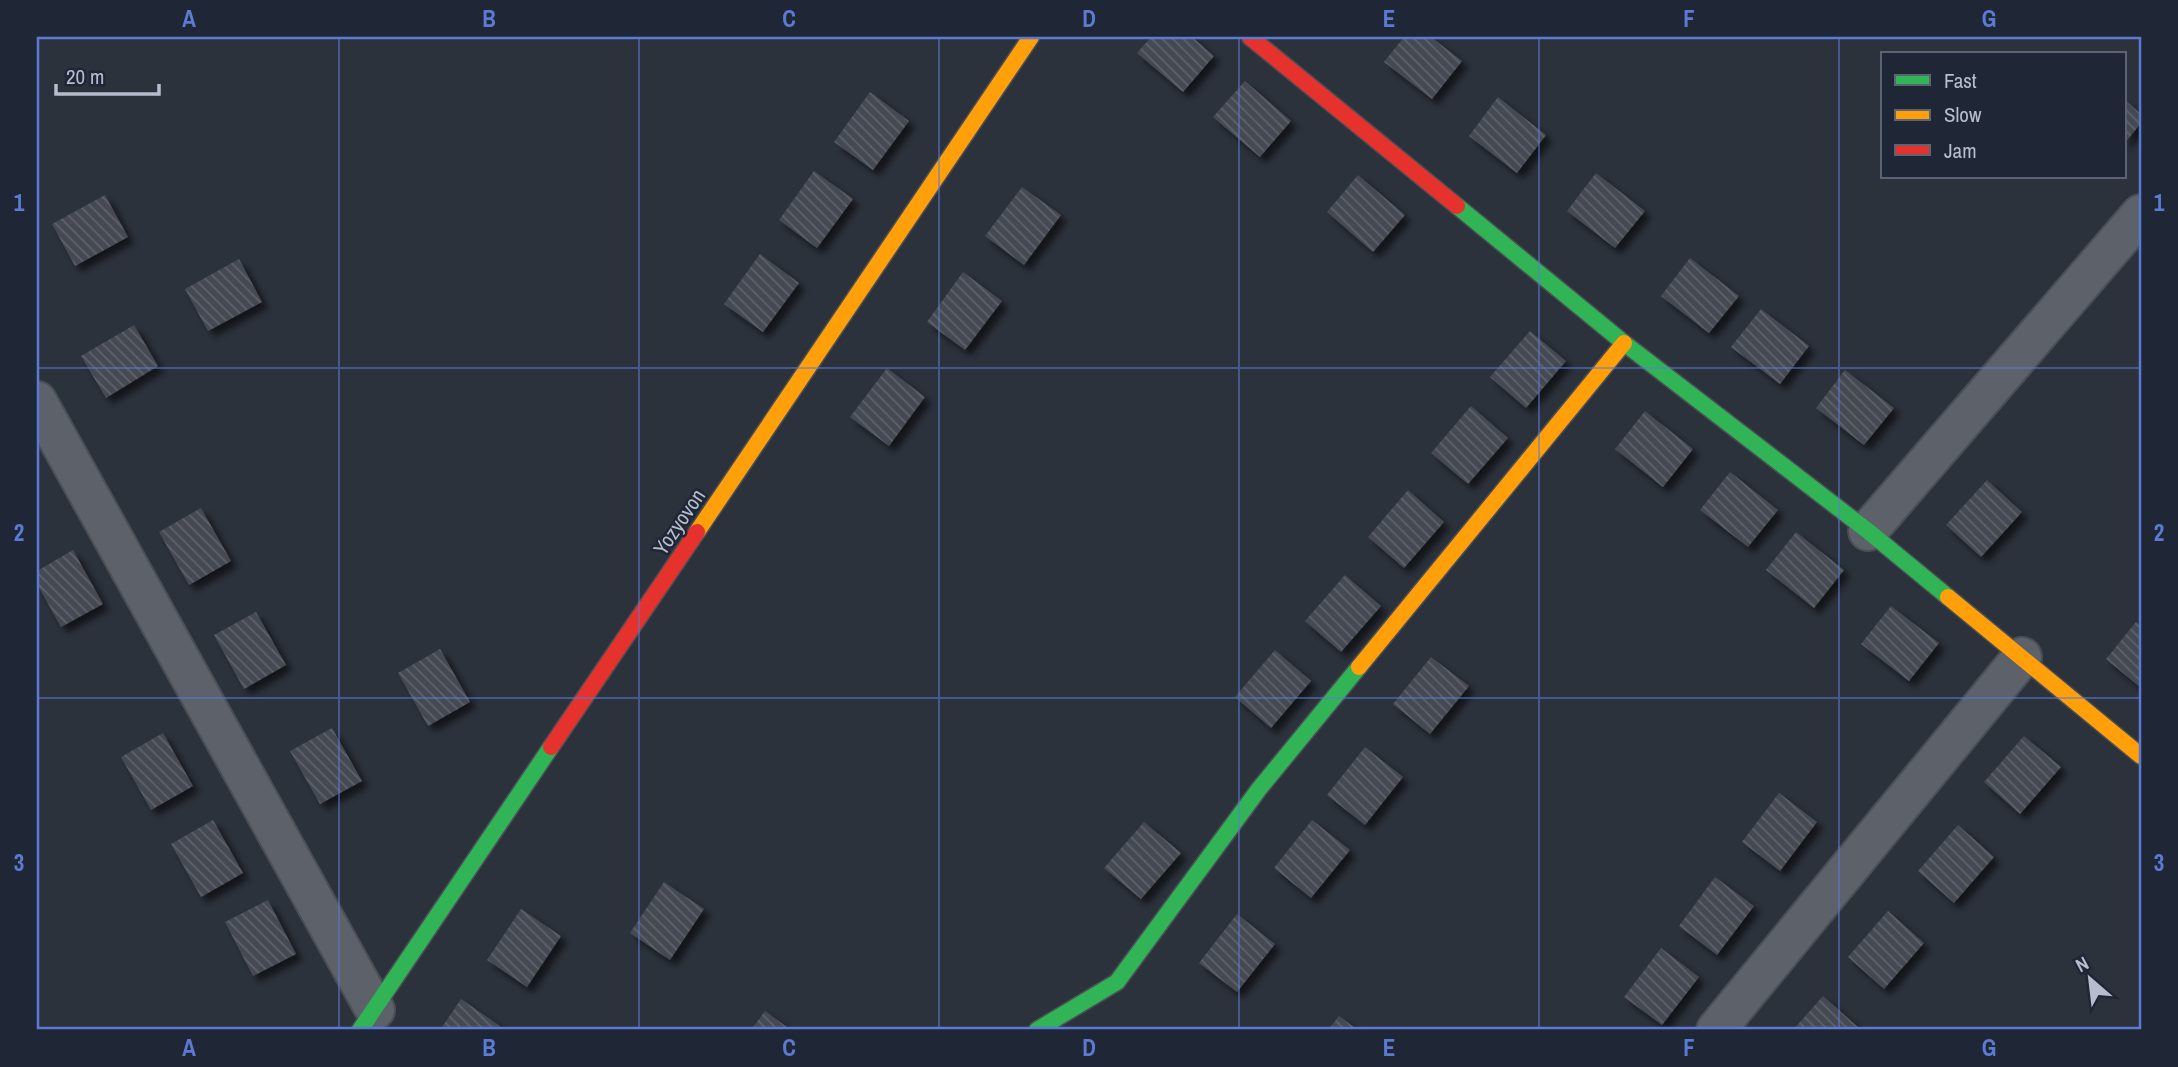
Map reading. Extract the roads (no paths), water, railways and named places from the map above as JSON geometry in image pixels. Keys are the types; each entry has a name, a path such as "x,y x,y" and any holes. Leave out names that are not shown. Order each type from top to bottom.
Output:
{"street":[{"name":"Yozyovon","path":"368,1020 1031,37"},
{"path":"1250,37 1624,343 1868,531 2141,756"},
{"path":"1868,531 2141,214"},
{"path":"1037,1030 1117,982 1259,789 1624,343"},
{"path":"37,401 368,1020"},
{"path":"1716,1030 2022,657"}]}
